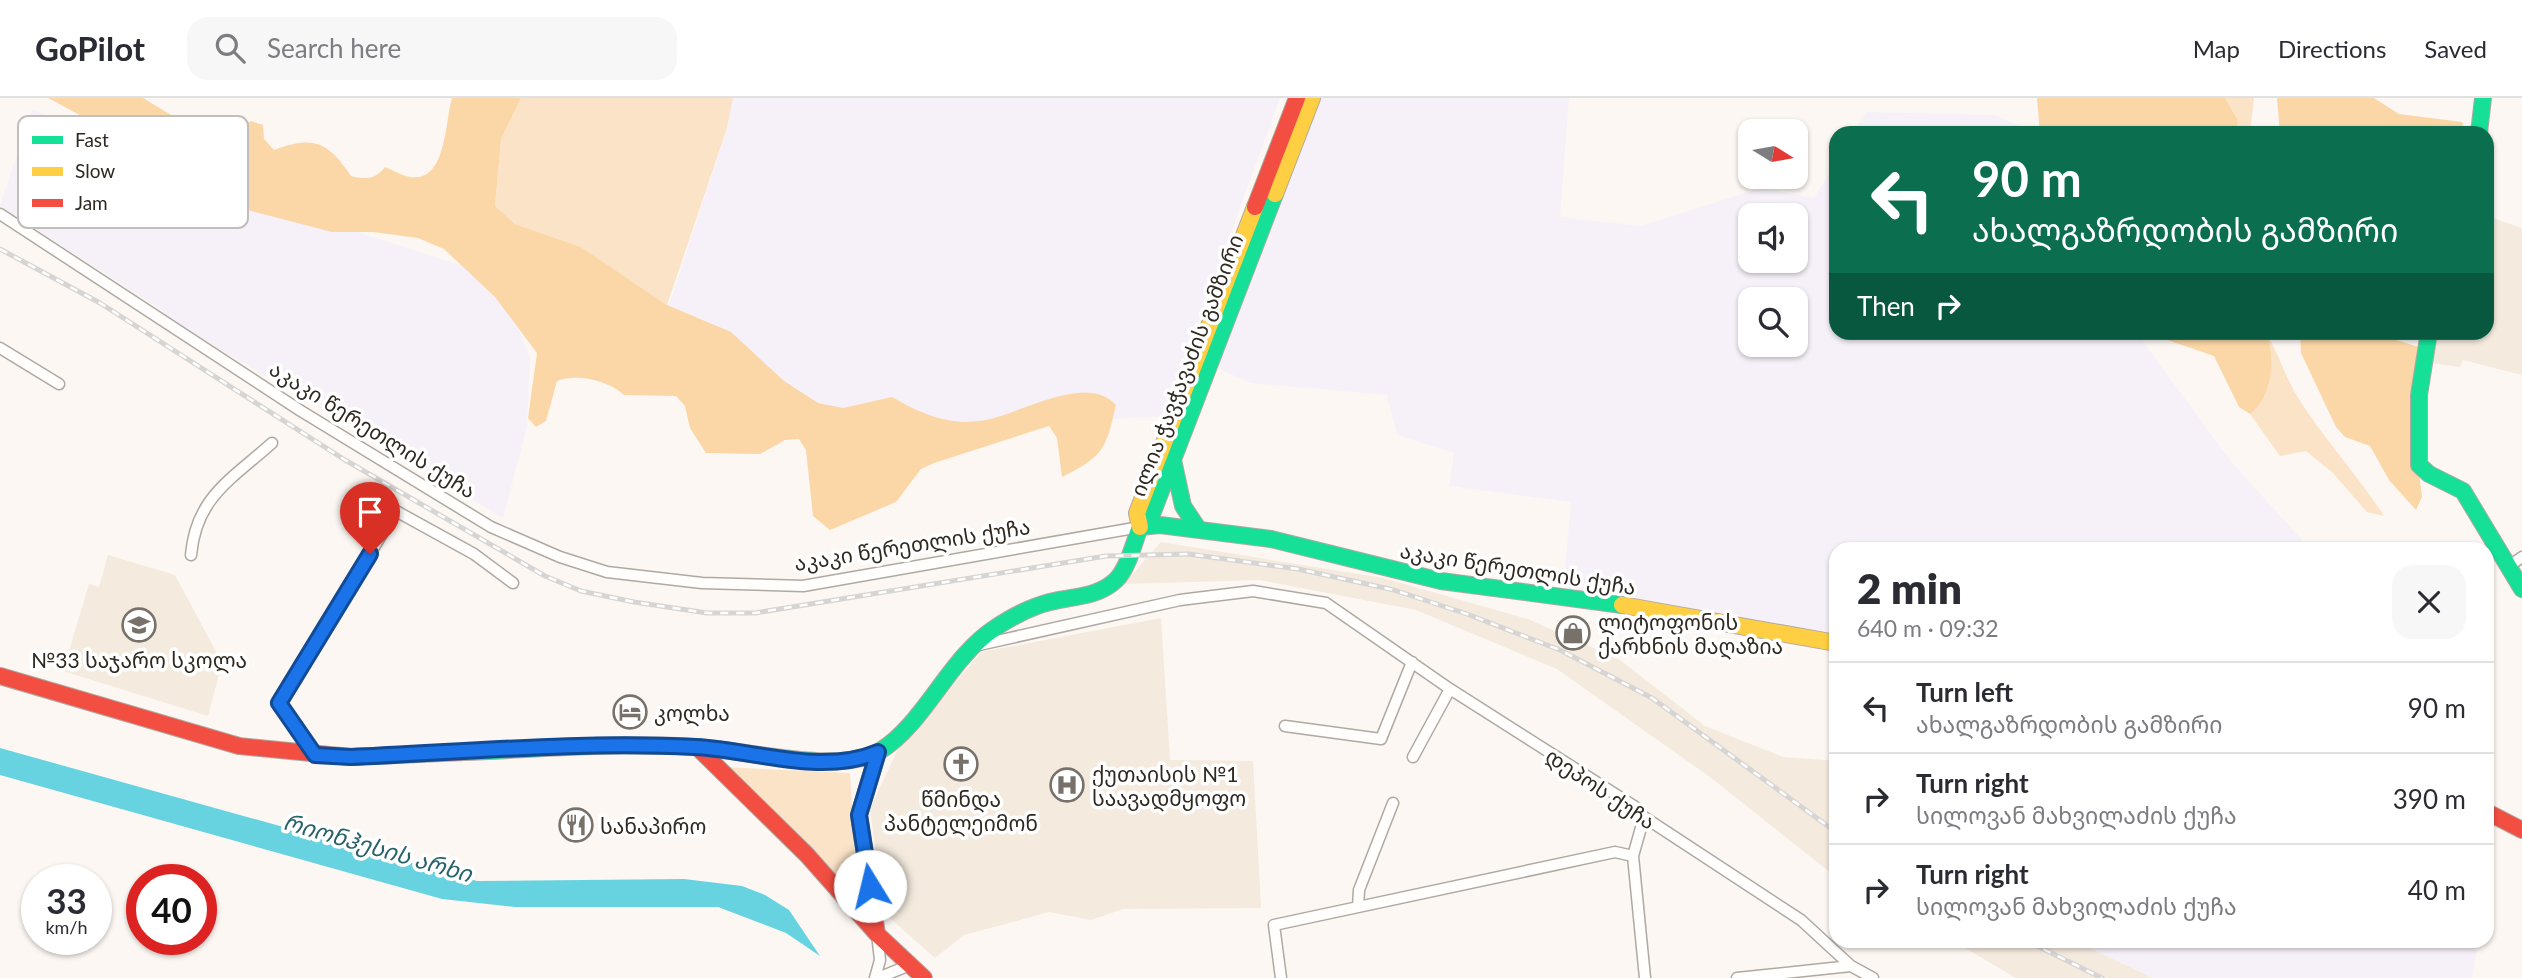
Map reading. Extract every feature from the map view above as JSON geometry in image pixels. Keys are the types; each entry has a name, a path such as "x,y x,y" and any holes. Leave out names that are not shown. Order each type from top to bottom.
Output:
{"main road":[{"name":"ილია ჭავჭავაძის გამზირი","path":"1297,98 1202,361 1173,460 1149,522 1140,527 1137,513 1202,361 1312,98"},
{"path":"2480,126 2483,98"},
{"path":"2428,340 2419,395 2419,465 2430,475 2454,481 2463,491 2515,562 2522,589"},
{"path":"1173,460 1181,505 1186,517 1199,530"},
{"name":"აკაკი წერეთლის ქუჩა","path":"1140,527 1160,525 1271,539 1441,581 1649,609 1829,642"},
{"path":"0,676 239,746 315,755 351,757 603,746 697,747 827,762 857,761 878,752 901,736 943,681 993,629 1038,604 1094,594 1112,584 1123,572 1140,527"},
{"path":"697,747 807,855 877,934 924,978"},
{"path":"877,934 859,815 878,752"},
{"path":"2494,816 2522,831"}],"street":[{"name":"აკაკი წერეთლის ქუჩა","path":"0,214 18,226"},
{"name":"აკაკი წერეთლის ქუჩა","path":"21,228 301,411 491,527 560,557 607,572 702,583 803,586 1140,527"},
{"path":"0,348 59,384"},
{"path":"191,555 193,530 207,502 272,443"},
{"path":"315,755 279,703 396,511 474,554 513,583"},
{"name":"დეპოს ქუჩა","path":"977,646 1180,600 1253,592 1326,603 1450,689 1637,808 1644,817 1801,920 1829,946"},
{"path":"1285,726 1381,739 1412,662"},
{"path":"1413,757 1450,689"},
{"path":"1358,907 1363,879 1394,803"},
{"path":"1644,817 1633,856 1645,978"},
{"path":"1282,978 1274,925 1615,852 1633,856"},
{"path":"877,934 880,960 877,977 910,965"},
{"name":"დეპოს ქუჩა","path":"1831,948 1851,966 1873,978"},
{"path":"1737,978 1851,966"}],"shaded area":[{"path":"48,98 143,98 173,116 82,116"},
{"path":"452,98 521,98 501,139 495,206 515,224 581,247 667,305 731,332 784,381 818,403 843,408 892,397 934,417 967,422 995,418 1069,394 1103,396 1116,405 1106,442 1101,450 1087,463 1062,477 1057,438 1049,426 921,469 896,502 830,530 813,516 806,450 799,439 785,440 760,454 706,453 690,428 685,406 676,396 624,395 610,385 583,378 557,381 546,421 536,427 528,418 537,353 495,297 444,249 418,238 373,232 332,232 248,210 248,123 251,121 263,125 264,139 274,150 300,143 319,145 327,149 351,176 374,176 385,167 411,177 423,176 432,170 438,160"},
{"path":"521,98 733,98 727,128 667,305 581,247 515,224 495,206 501,139"},
{"path":"733,98 1280,98 1164,416 1050,423 808,423 648,370 727,128"},
{"path":"1316,98 1569,98 1560,217 1640,226 1759,189 1814,198 1829,173 1829,340 2142,340 2230,460 2304,542 1829,542 1829,639 1563,592 1571,502 1449,486 1454,453 1397,435 1387,395 1251,383 1212,366"},
{"path":"2037,98 2225,98 2238,120 2237,126 2039,126"},
{"path":"2225,98 2254,98 2251,126 2237,126 2238,120"},
{"path":"2277,98 2374,98 2399,114 2462,122 2463,126 2279,126"},
{"path":"32,109 49,116 30,116"},
{"path":"1866,112 1995,115 2019,126 1857,126"},
{"path":"18,151 18,218 0,206"},
{"path":"248,196 469,268 514,318 530,358 527,427 503,518 166,317 163,311 34,228 248,228"},
{"path":"2494,218 2522,228 2522,375 2463,360 2460,367 2431,363 2436,340 2494,340"},
{"path":"2168,340 2268,340 2272,365 2268,388 2250,414 2239,407 2214,356"},
{"path":"2270,340 2297,396 2384,516 2367,512 2333,473 2306,451 2280,456 2250,414 2268,388 2272,365"},
{"path":"2300,340 2396,340 2419,347 2410,402 2422,497 2416,510 2389,480 2370,446 2345,437 2336,427 2301,353"},
{"path":"1161,542 1383,578 1528,619 1620,660 1705,726 1783,757 1829,760 1829,871 1710,777 1557,669 1416,610 1260,580 1124,584"},
{"name":"№33 საჯარო სკოლა","path":"108,555 175,575 222,663 208,716 63,671 89,584 99,587"},
{"name":"ქუთაისის №1 საავადმყოფო","path":"1161,618 1170,760 1253,761 1261,908 1123,909 1091,920 1049,912 964,935 935,958 884,913 870,809 897,751 981,652"},
{"path":"721,767 850,773 857,898"},
{"path":"1965,948 2090,948 2153,978 2016,978"},
{"path":"2090,948 2477,948 2472,978 2153,978"}],"water":[{"path":"0,748 477,881 684,879 742,886 765,895 789,910 820,956 786,933 718,907 515,907 442,899 0,775"}],"railway":[{"path":"0,249 100,303 345,460 545,576 581,591 707,613 755,613 1106,556 1188,554 1298,569 1394,590 1467,614 1560,650 1652,698 1829,827"},
{"path":"2041,948 2102,978"}],"traffic: fast":[{"path":"2480,126 2483,98"},
{"path":"1140,527 1149,522 1275,194"},
{"path":"2428,340 2419,395 2419,465 2429,474 2463,491 2494,542"},
{"path":"1173,460 1183,506 1199,530"},
{"path":"1140,527 1160,525 1271,539 1441,581 1622,605"},
{"path":"464,752 639,745 697,747 817,761 863,758 880,751 896,739 964,656 995,628 1032,608 1088,595 1116,580 1127,562 1140,527"},
{"path":"2494,542 2522,589"}],"traffic: slow":[{"path":"1275,194 1312,98"},
{"path":"1140,527 1137,513 1255,207"},
{"path":"1622,605 1829,642"}],"traffic: jam":[{"path":"1255,207 1297,98"},
{"path":"0,676 239,746 351,757 464,752"},
{"path":"697,747 807,855 877,934 924,978"},
{"path":"877,934 859,815 878,752"},
{"path":"2494,816 2522,830"}],"place":[{"name":"№33 საჯარო სკოლა","path":"139,625"},
{"name":"ლიტოფონის ქარხნის მაღაზია","path":"1573,633"},
{"name":"კოლხა","path":"630,712"},
{"name":"წმინდა პანტელეიმონ","path":"961,764"},
{"name":"ქუთაისის №1 საავადმყოფო","path":"1067,785"},
{"name":"სანაპირო","path":"576,825"}],"route":[{"path":"370,554 279,703 315,755 351,757 603,746 669,746 827,762 857,761 878,752 859,815 870,886"}],"water label":[{"name":"რიონჰესის არხი","path":"378,847"}]}
